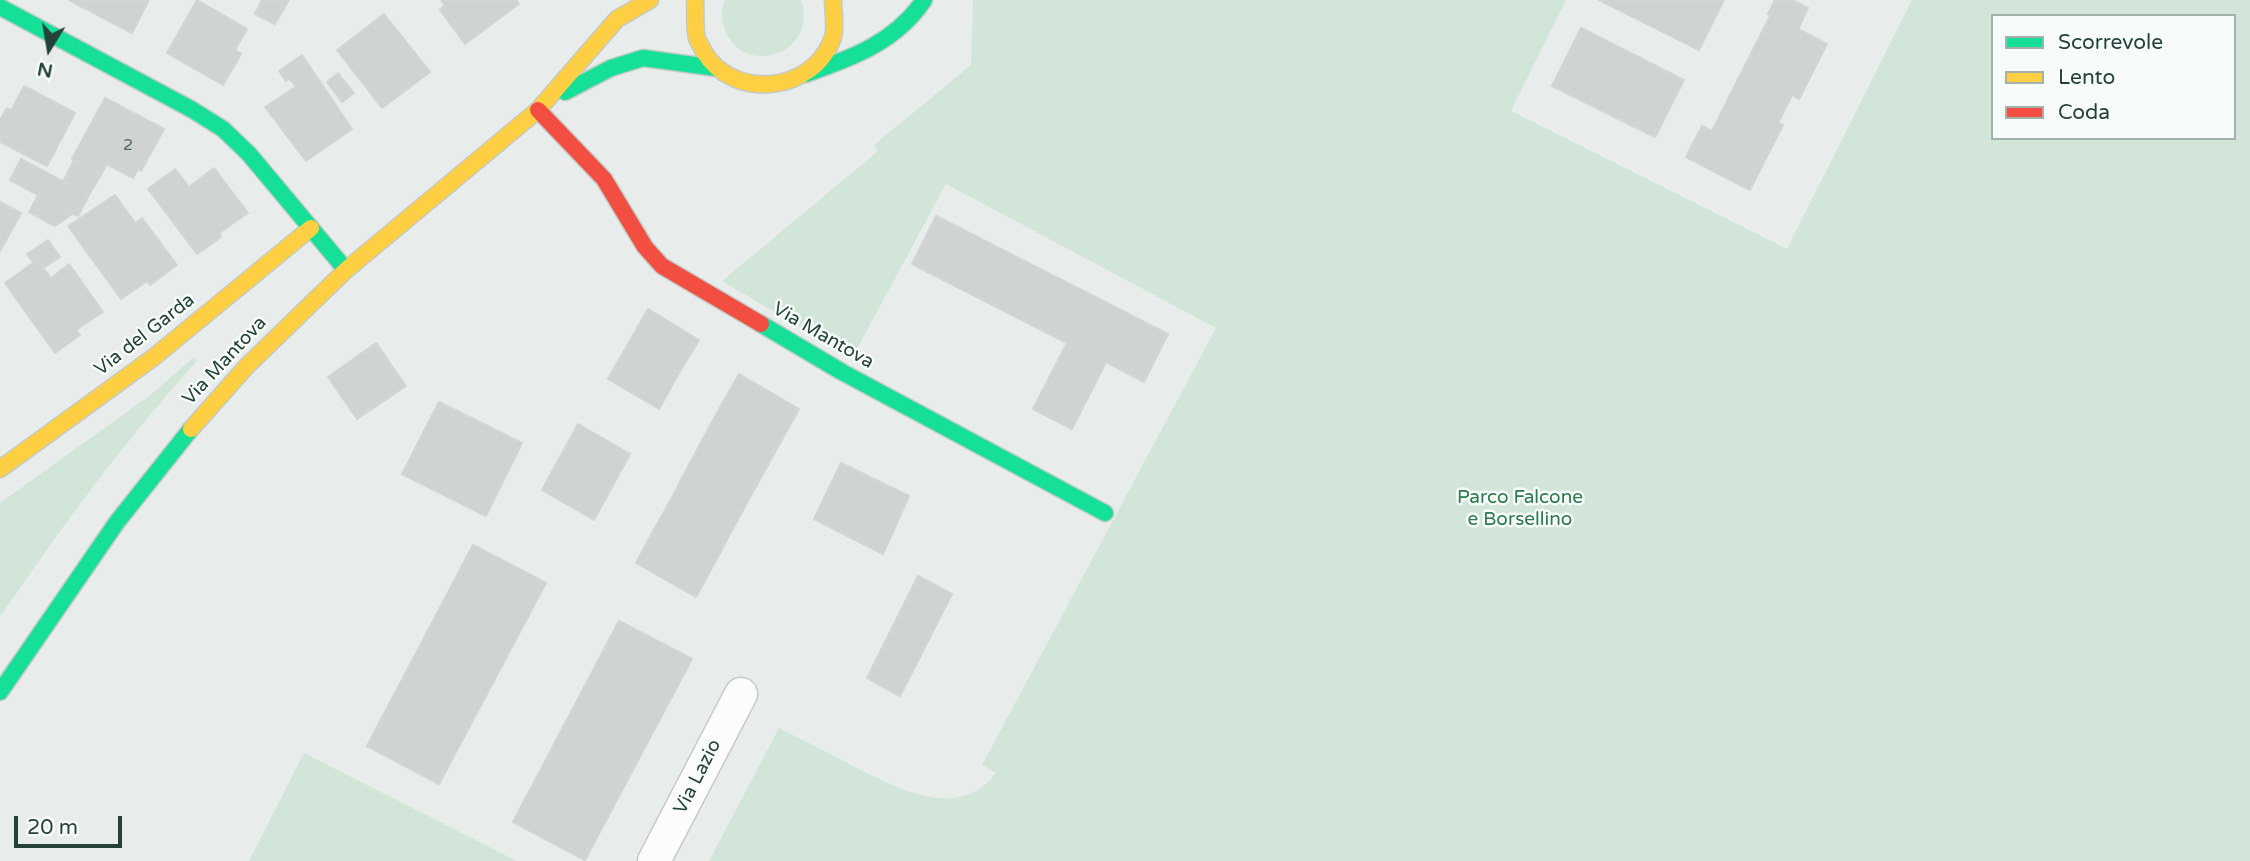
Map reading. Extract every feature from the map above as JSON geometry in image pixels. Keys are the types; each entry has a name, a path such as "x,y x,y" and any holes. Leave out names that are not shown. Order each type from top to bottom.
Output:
{"main road":[{"name":"Via Mantova","path":"0,692 117,522 195,424 247,366 346,270 543,105 617,19 650,0"},
{"name":"Via Mantova","path":"695,0 693,20 702,50 716,68 737,82 758,87 778,86 838,64 901,28 924,0"},
{"path":"804,75 821,59 831,41 835,18 833,0"},
{"path":"3,18 214,122 249,154 346,270"},
{"name":"Via Mantova","path":"543,105 611,68 643,58 716,68"},
{"name":"Via Mantova","path":"543,105 604,179 645,247 662,265 842,372 1105,513"},
{"name":"Via del Garda","path":"0,469 154,356 311,228"}],"street":[{"name":"Via Lazio","path":"654,861 741,694"}],"green space":[{"path":"725,0 801,0 804,19 799,34 789,46 776,54 761,56 746,53 733,43 724,27 722,14"},
{"name":"Parco Falcone e Borsellino","path":"973,0 1566,0 1511,111 1787,249 1912,0 2250,0 2250,861 709,861 779,728 886,783 925,796 963,796 981,788 996,773 982,765 1216,328 946,184 852,358 722,281 878,151 874,145 971,65"},
{"path":"194,357 197,361 144,422 94,486 0,617 0,503 149,396"},
{"path":"304,753 517,861 249,861"}],"building":[{"path":"69,0 149,0 132,33"},
{"path":"197,0 247,29 235,50 241,54 223,85 167,53"},
{"path":"262,0 289,0 275,24 255,14"},
{"path":"441,0 516,0 519,4 465,44 440,10 445,5"},
{"path":"1599,0 1724,0 1699,50"},
{"path":"1775,0 1792,0 1808,8 1798,29 1827,44 1799,99 1792,95 1778,123 1783,125 1750,190 1686,157 1702,126 1712,131 1770,16 1768,14"},
{"path":"384,14 430,72 382,108 337,50"},
{"path":"1581,28 1684,80 1655,137 1552,86"},
{"path":"302,55 352,129 306,161 265,107 296,87 289,78 286,81 279,71"},
{"path":"338,73 354,93 342,102 327,82"},
{"path":"24,86 75,113 47,166 0,142 0,120 7,108 11,111"},
{"path":"105,98 164,129 141,171 138,169 133,178 107,164 101,175 72,159"},
{"path":"21,159 49,174 38,195 10,180"},
{"path":"74,160 101,175 89,195 63,182"},
{"path":"214,168 248,213 219,233 221,237 197,254 148,189 175,169 189,187"},
{"path":"49,174 89,195 78,216 38,195"},
{"path":"38,195 74,213 55,226 29,212"},
{"path":"115,195 135,223 126,230 134,240 97,266 68,226"},
{"path":"0,202 21,213 0,251"},
{"path":"936,216 1168,334 1144,382 1106,362 1072,429 1033,409 1067,343 912,264"},
{"path":"142,218 177,265 150,285 147,281 121,299 97,266 134,240 126,230"},
{"path":"48,240 60,257 43,268 27,254"},
{"path":"37,260 51,278 69,264 103,312 76,330 80,335 55,353 5,283"},
{"path":"648,309 699,340 679,373 628,344"},
{"path":"376,343 406,386 357,419 328,377"},
{"path":"628,344 679,373 659,409 608,379"},
{"path":"739,374 799,409 774,454 713,420"},
{"path":"439,402 522,443 486,516 402,474"},
{"path":"713,420 774,454 749,499 689,465"},
{"path":"578,424 630,454 612,487 560,457"},
{"path":"560,457 612,487 594,520 542,490"},
{"path":"841,463 909,496 883,554 814,519"},
{"path":"689,465 749,499 729,536 669,503"},
{"path":"669,503 729,536 713,566 652,533"},
{"path":"652,533 713,566 696,597 636,563"},
{"path":"473,545 546,583 439,784 367,746"},
{"path":"918,576 952,594 900,696 867,678"},
{"path":"619,621 692,659 585,860 513,822"}],"traffic: fast":[{"path":"806,74 872,47 900,27 924,0"},
{"path":"0,7 191,109 223,129 249,154 346,270"},
{"path":"565,92 611,68 643,58 716,68"},
{"path":"761,324 842,372 1105,513"},
{"path":"0,692 117,522 191,429"}],"traffic: slow":[{"path":"191,429 247,366 346,270 538,110 617,19 650,0"},
{"path":"695,0 697,38 704,52 717,68 734,78 753,84 773,84 792,79 809,70 823,56 834,33 833,0"},
{"path":"0,469 154,357 311,228"}],"traffic: jam":[{"path":"538,110 604,179 645,247 662,266 761,324"}]}
